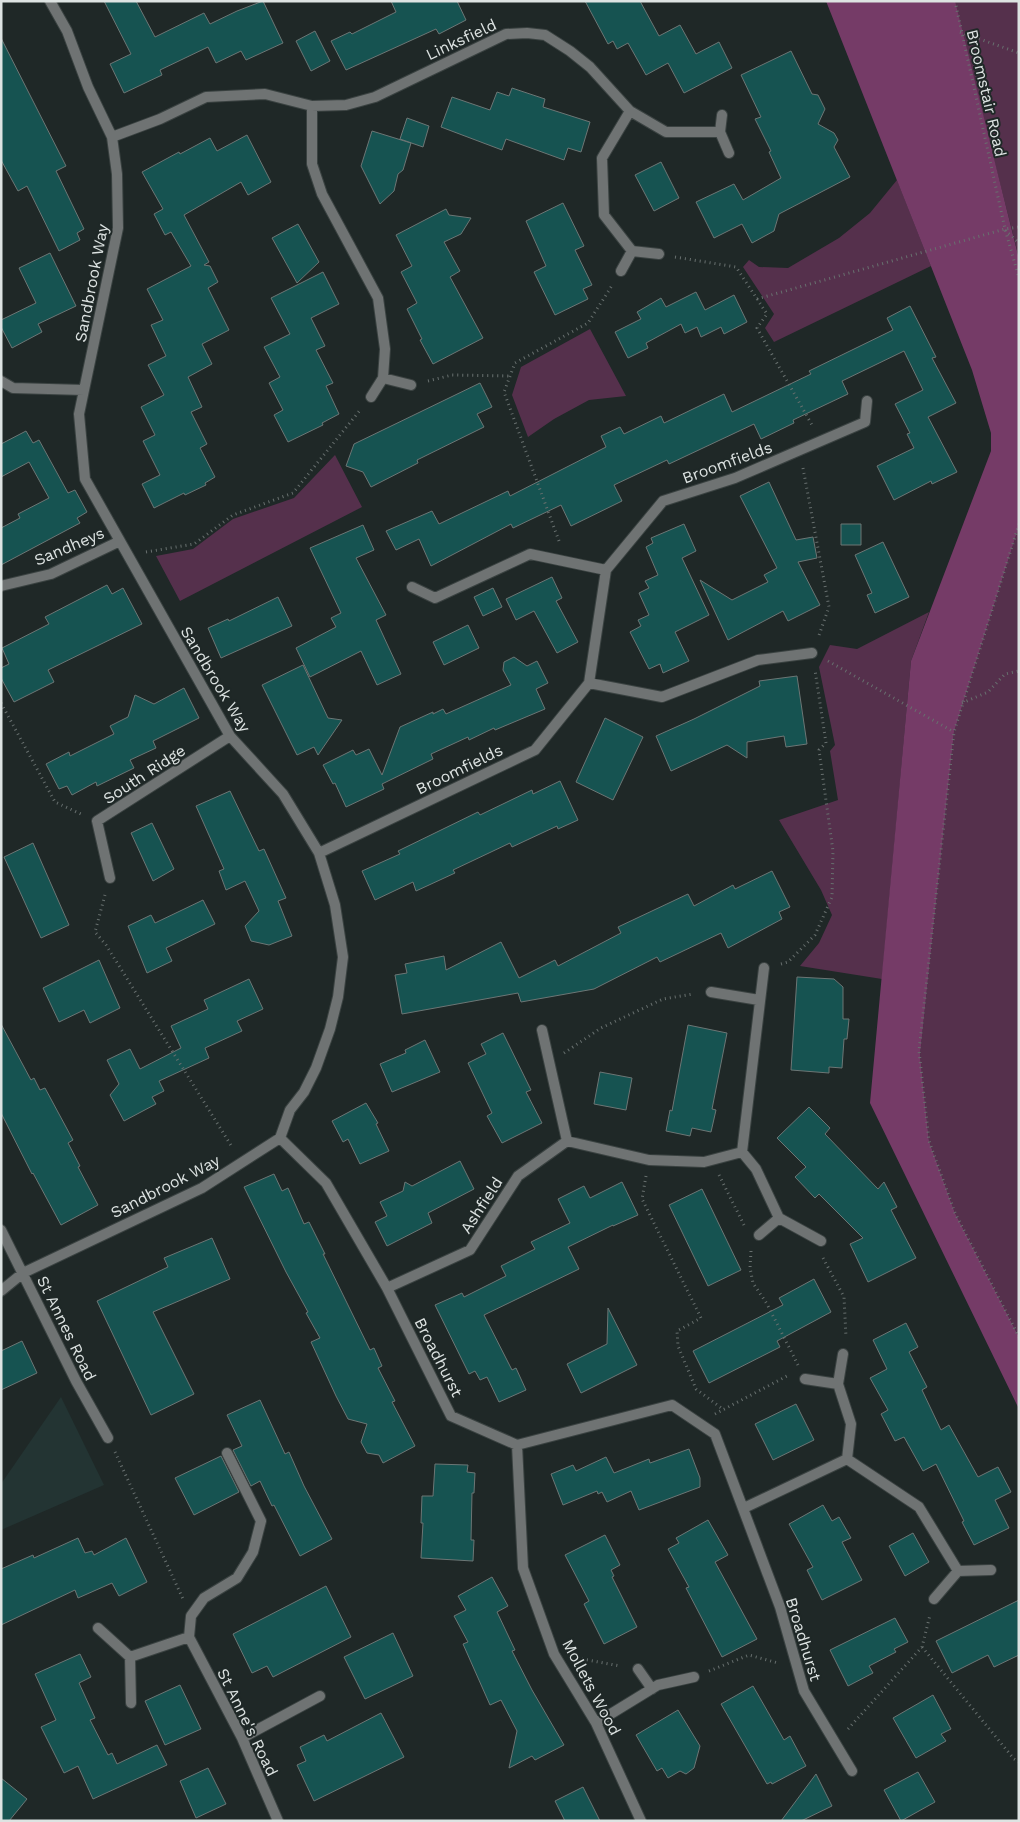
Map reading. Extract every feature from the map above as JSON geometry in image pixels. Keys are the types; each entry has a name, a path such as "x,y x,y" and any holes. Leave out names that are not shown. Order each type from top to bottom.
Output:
{"street":[{"name":"Sandbrook Way","path":"1,1291 23,1272 202,1188 280,1138 290,1110 304,1092 316,1068 330,1029 338,997 343,957 335,905 319,853 283,794 230,736 85,479 79,414 118,228 118,174 112,137 88,87 68,31 50,1"},
{"name":"Linksfield","path":"112,137 206,97 265,94 312,106 346,105 375,96 506,34 527,33 545,36 570,51 590,67 630,111 666,132 720,132"},
{"path":"312,106 312,164 322,194 378,298 385,349 383,378 371,397"},
{"path":"630,111 602,158 604,215 632,251 659,254"},
{"path":"722,115 720,132 729,153"},
{"path":"621,271 632,251"},
{"path":"383,378 411,385"},
{"path":"1,381 13,388 84,390"},
{"name":"Broomfields","path":"606,570 662,500 735,478 865,422 867,401"},
{"name":"Sandheys","path":"1,586 51,574 120,541"},
{"path":"412,587 435,598 530,554 606,570 589,683 662,697 758,660 812,653"},
{"name":"Broomfields","path":"319,853 535,750 589,683"},
{"name":"South Ridge","path":"110,878 97,821 230,736"},
{"path":"764,968 742,1152 756,1169 779,1218 822,1241"},
{"path":"711,992 759,1000"},
{"path":"542,1030 567,1141 649,1160 712,1161 742,1152"},
{"name":"Broadhurst","path":"280,1138 326,1183 387,1288 451,1416 517,1445 672,1405 715,1434 780,1607 804,1691 852,1770"},
{"name":"Ashfield","path":"387,1288 470,1250 518,1176 567,1141"},
{"path":"755,1237 779,1218"},
{"name":"St Annes Road","path":"1,1230 76,1381 108,1438"},
{"path":"843,1354 838,1384 851,1424 847,1459"},
{"path":"805,1379 838,1384"},
{"name":"Mollets Wood","path":"517,1445 524,1568 554,1654 596,1723 641,1821"},
{"path":"130,1657 189,1636 191,1616 204,1598 237,1578 253,1552 261,1521 227,1453"},
{"path":"744,1508 847,1459"},
{"path":"847,1459 919,1507 958,1571"},
{"path":"934,1599 958,1571 991,1570"},
{"path":"98,1628 130,1657 131,1703"},
{"name":"St Anne's Road","path":"189,1636 242,1738 278,1821"},
{"path":"638,1669 652,1689"},
{"path":"596,1723 658,1685 694,1677"},
{"path":"242,1738 320,1696"}],"path":[{"name":"Broomstair Road","path":"954,2 1005,229 1019,278"},
{"path":"960,32 1019,53"},
{"path":"757,299 1005,229 1019,227"},
{"path":"1005,229 1019,243"},
{"path":"659,254 736,267 767,314 757,328 820,441"},
{"path":"566,562 504,392 515,363 588,322 621,271"},
{"path":"411,385 452,375 510,376"},
{"path":"128,555 194,544 233,515 293,493 371,397"},
{"path":"764,968 788,962 815,935 832,897 833,851 819,750 826,743 812,653 829,606 799,450"},
{"path":"1019,524 954,732 920,1054 929,1141 955,1213 1019,1337"},
{"path":"812,653 954,732"},
{"path":"962,704 988,692 1005,674 1019,671"},
{"path":"1,703 55,802 97,821"},
{"path":"110,878 95,932 106,945 241,1163"},
{"path":"549,1063 601,1028 663,999 711,992"},
{"path":"649,1160 642,1199 701,1318 677,1331 678,1346 696,1389 724,1410"},
{"path":"712,1161 755,1237 750,1268 753,1284 767,1304 805,1379"},
{"path":"822,1241 823,1258 844,1297 846,1340 843,1354"},
{"path":"696,1422 724,1410 787,1376 805,1379"},
{"path":"108,1438 191,1616"},
{"path":"836,1743 922,1647 934,1599"},
{"path":"922,1647 1014,1760 1019,1762"},
{"path":"554,1654 638,1669"},
{"path":"694,1677 749,1655 797,1668"}],"shaded area":[{"path":"826,1 955,1 1019,259 1019,526 954,732 920,1055 929,1141 955,1213 1019,1337 1019,1409 870,1103 911,661 991,451 991,433 972,370"},
{"path":"1019,1 1019,258 954,2"},
{"path":"897,180 931,266 774,342 765,328 774,314 743,267 749,260 759,267 788,268 839,238 870,213"},
{"path":"590,329 626,396 589,400 554,419 528,437 512,395 521,367"},
{"path":"335,455 362,507 180,601 156,556 193,549 233,519 294,498"},
{"path":"1019,526 1019,1337 955,1213 929,1141 920,1055 954,732"},
{"path":"929,612 911,661 882,979 800,966 819,943 832,915 821,890 779,820 838,800 830,751 835,745 819,667 830,645 857,649"},
{"path":"61,1397 104,1485 1,1530 1,1484"}],"building":[{"path":"104,1 136,1 155,37 204,13 210,24 263,1 283,43 246,60 241,51 216,63 208,47 160,70 162,75 124,93 110,64 131,54"},
{"path":"391,1 457,1 466,20 439,34 436,29 346,70 331,41 350,32 352,34 396,12"},
{"path":"585,1 640,1 659,36 680,25 696,54 719,42 732,68 684,93 668,63 646,75 628,43 617,49 613,41 608,44"},
{"path":"315,31 330,61 311,71 296,41"},
{"path":"1,38 66,166 56,171 84,229 77,233 80,240 59,251 27,186 18,191 1,160"},
{"path":"791,51 812,94 818,95 825,109 818,124 834,133 838,140 834,147 850,177 779,214 774,231 752,243 742,224 714,238 696,202 734,184 743,200 781,178 769,152 771,151 755,119 761,117 741,75"},
{"path":"512,88 545,99 543,107 590,122 581,152 568,148 564,160 506,139 502,150 441,127 452,97 490,110 497,92 509,96"},
{"path":"407,118 429,126 423,147 400,139"},
{"path":"372,131 411,143 403,170 398,174 394,191 380,204 361,166"},
{"path":"247,135 271,182 248,195 241,182 184,215 209,262 204,265 210,266 218,282 208,288 229,330 202,344 212,364 188,377 202,407 191,412 207,444 200,448 215,477 205,483 206,485 185,495 184,493 154,508 142,484 160,475 143,441 155,435 141,407 164,395 148,365 166,356 151,325 163,320 147,289 191,266 171,232 165,235 154,214 163,209 142,172 210,138 217,151"},
{"path":"661,162 679,198 654,211 635,175"},
{"path":"563,203 584,246 575,250 592,285 583,289 588,299 555,315 534,272 546,266 526,221"},
{"path":"446,209 449,215 471,218 461,234 444,242 460,271 450,277 483,338 433,364 407,309 417,303 401,272 412,266 396,235"},
{"path":"298,224 319,262 297,283 272,238"},
{"path":"50,253 76,306 38,324 42,332 12,348 1,327 1,320 36,303 19,268"},
{"path":"323,272 339,304 311,318 325,346 316,350 333,383 326,386 339,414 322,423 323,425 288,442 274,415 283,410 269,383 280,377 264,347 290,334 271,298"},
{"path":"696,292 705,310 734,295 747,322 724,334 721,327 701,337 697,327 685,333 681,324 646,343 648,348 628,358 615,332 641,319 637,312 661,298 666,307"},
{"path":"910,306 936,357 932,358 956,403 928,417 957,472 932,484 931,481 894,500 877,466 914,448 907,434 910,433 895,404 923,390 904,351 842,381 848,394 793,420 794,423 761,439 754,424 669,464 667,460 614,485 622,501 571,526 561,505 513,528 511,524 431,566 419,539 396,550 386,531 432,511 439,524 508,491 510,496 606,447 601,436 620,427 624,434 661,416 664,423 724,394 732,412 811,374 809,371 893,330 887,318"},
{"path":"480,383 492,407 477,414 484,427 417,460 418,463 371,487 363,472 346,466 354,444"},
{"path":"26,431 33,443 39,440 68,493 75,490 87,512 77,518 80,523 1,565 1,528 20,518 18,514 49,498 29,462 1,477 1,444"},
{"path":"769,482 796,540 813,537 817,558 798,562 820,605 788,621 783,611 728,640 700,580 732,600 768,582 764,575 777,568 740,496"},
{"path":"684,524 696,551 682,558 709,615 675,632 689,661 663,673 660,664 649,669 630,632 641,626 638,620 649,615 639,593 649,588 645,581 658,575 646,547 653,543 651,538"},
{"path":"841,524 861,524 861,545 841,545"},
{"path":"363,525 374,550 356,558 386,615 376,620 401,674 377,685 361,651 310,677 296,648 336,627 331,618 341,613 310,548"},
{"path":"883,542 909,597 875,613 867,595 872,593 855,555"},
{"path":"552,577 562,598 556,601 578,642 557,653 534,611 516,620 506,599"},
{"path":"107,585 112,594 123,588 142,624 48,670 54,682 14,702 1,678 1,668 9,664 2,648 49,624 45,617"},
{"path":"493,588 502,607 483,616 474,597"},
{"path":"278,597 292,626 221,658 208,628 228,619 229,621"},
{"path":"468,625 479,648 444,665 433,642"},
{"path":"514,657 527,666 537,661 548,683 536,689 545,709 495,730 494,728 469,740 468,737 431,754 433,759 382,784 384,789 346,807 335,783 333,784 323,765 353,750 356,755 369,749 382,775 400,727 443,709 446,714 511,685 503,670 504,662"},
{"path":"303,665 328,718 342,720 318,755 314,747 297,755 262,685"},
{"path":"797,676 807,744 786,747 784,736 747,742 747,758 727,745 671,771 656,736 760,686 759,681"},
{"path":"184,688 199,718 153,741 156,748 130,760 134,768 97,786 96,782 72,795 67,786 59,789 46,764 69,752 70,756 114,734 110,726 128,717 135,695 154,704"},
{"path":"605,718 643,737 613,800 576,782"},
{"path":"560,781 578,820 558,829 557,826 512,847 510,843 453,870 455,873 416,891 413,882 375,900 362,871 400,854 398,851 478,812 480,815 532,790 533,794"},
{"path":"230,791 259,851 264,849 286,898 278,901 292,936 269,945 251,941 245,926 259,911 245,881 226,890 219,871 224,869 196,806"},
{"path":"152,823 174,869 153,881 131,833"},
{"path":"33,843 69,925 41,938 4,857"},
{"path":"772,871 790,907 779,912 782,919 728,948 721,933 660,962 657,957 594,989 521,1002 518,993 402,1014 395,975 407,973 405,964 444,956 446,970 501,942 519,978 555,960 558,966 621,933 618,927 688,894 694,906 733,885 735,889"},
{"path":"203,900 215,924 166,948 172,961 147,973 128,926 151,915 155,923"},
{"path":"99,960 120,1008 90,1023 84,1010 59,1022 43,988"},
{"path":"797,977 834,979 843,987 843,1019 849,1019 847,1039 844,1039 842,1068 829,1067 829,1073 791,1070"},
{"path":"249,979 263,1009 237,1021 242,1031 205,1048 209,1058 159,1081 164,1091 152,1097 156,1104 124,1121 110,1095 119,1084 107,1060 130,1049 140,1069 181,1048 171,1026 208,1009 204,1000"},
{"path":"1,1024 31,1080 34,1078 40,1090 45,1088 73,1140 68,1143 98,1205 61,1225 1,1113"},
{"path":"688,1025 727,1033 712,1109 716,1110 711,1132 692,1128 690,1136 666,1131 670,1110 672,1111"},
{"path":"503,1033 531,1090 526,1092 542,1123 502,1143 487,1116 492,1113 468,1063 486,1054 481,1044"},
{"path":"425,1040 440,1072 392,1092 380,1064 406,1053 405,1050"},
{"path":"600,1072 632,1078 626,1110 594,1104"},
{"path":"366,1103 378,1123 376,1124 389,1151 360,1164 348,1139 343,1142 332,1121"},
{"path":"809,1107 830,1128 825,1134 878,1189 884,1182 897,1207 891,1210 916,1258 868,1282 850,1244 863,1238 819,1194 815,1198 795,1177 806,1167 777,1138"},
{"path":"460,1161 474,1189 428,1213 432,1223 387,1246 375,1222 387,1216 380,1202 403,1191 405,1182 412,1186"},
{"path":"274,1174 282,1191 288,1188 304,1224 309,1222 370,1350 374,1348 382,1366 378,1368 395,1401 392,1402 415,1446 383,1463 379,1455 367,1453 361,1442 367,1424 348,1419 336,1396 311,1342 320,1338 244,1187"},
{"path":"622,1182 638,1215 568,1247 579,1269 484,1315 512,1370 516,1368 526,1390 499,1402 487,1377 480,1380 475,1371 469,1374 435,1305 462,1293 464,1297 506,1276 501,1266 535,1249 531,1242 570,1223 558,1199 584,1186 590,1198"},
{"path":"702,1189 741,1270 708,1286 669,1205"},
{"path":"212,1238 230,1279 153,1312 194,1394 151,1415 97,1301 168,1267 164,1258"},
{"path":"814,1279 831,1312 777,1341 780,1347 709,1383 693,1351 783,1305 779,1298"},
{"path":"608,1308 637,1365 581,1393 567,1364 607,1344"},
{"path":"906,1323 918,1347 909,1352 927,1387 922,1390 941,1430 949,1425 978,1477 998,1467 1011,1492 995,1500 1009,1528 974,1545 936,1464 923,1471 904,1437 895,1441 881,1414 888,1410 870,1378 887,1369 873,1340"},
{"path":"22,1341 37,1373 1,1390 1,1351"},
{"path":"260,1400 285,1454 289,1452 304,1486 332,1539 300,1556 260,1481 251,1486 233,1450 242,1446 227,1415"},
{"path":"796,1404 814,1440 773,1460 755,1424"},
{"path":"689,1449 700,1478 700,1487 639,1510 631,1491 607,1502 602,1492 598,1494 597,1491 563,1505 551,1474 573,1465 576,1471 606,1457 614,1473 649,1459 650,1463"},
{"path":"221,1456 239,1492 194,1515 175,1478"},
{"path":"435,1464 468,1465 467,1472 475,1473 474,1493 472,1493 471,1540 474,1540 473,1561 421,1558 422,1496 433,1496"},
{"path":"823,1505 832,1521 839,1517 851,1538 842,1542 862,1580 822,1600 807,1570 813,1567 789,1524"},
{"path":"708,1520 728,1555 715,1562 757,1639 722,1657 686,1588 689,1587 668,1549 679,1543 676,1538"},
{"path":"913,1533 929,1562 905,1576 889,1546"},
{"path":"605,1535 620,1565 611,1570 614,1576 612,1577 637,1627 604,1644 584,1604 589,1601 565,1555"},
{"path":"78,1538 85,1553 92,1551 94,1555 126,1538 147,1582 119,1596 112,1583 78,1598 75,1590 1,1625 1,1569 33,1555 34,1558"},
{"path":"492,1577 508,1606 497,1612 515,1650 512,1651 564,1745 535,1760 532,1756 509,1768 517,1731 501,1700 490,1705 463,1644 468,1642 454,1616 466,1610 458,1596"},
{"path":"326,1586 351,1637 273,1677 267,1666 252,1673 233,1634"},
{"path":"1019,1600 1019,1655 994,1667 988,1655 952,1673 936,1641"},
{"path":"895,1618 908,1642 894,1649 896,1652 869,1666 873,1673 848,1686 830,1650"},
{"path":"393,1633 413,1676 365,1699 344,1657"},
{"path":"80,1654 91,1677 79,1683 95,1718 90,1720 108,1755 112,1753 117,1764 157,1745 167,1765 93,1799 78,1766 64,1773 41,1727 56,1720 35,1674"},
{"path":"180,1685 201,1729 165,1745 145,1701"},
{"path":"753,1686 784,1740 790,1736 806,1766 772,1784 771,1782 767,1784 721,1704"},
{"path":"933,1695 951,1729 941,1734 946,1741 916,1758 893,1718"},
{"path":"678,1710 700,1746 694,1768 686,1774 680,1771 668,1778 662,1768 657,1771 636,1735"},
{"path":"381,1713 404,1757 314,1801 297,1765 306,1761 300,1747 324,1735 327,1741"},
{"path":"208,1768 226,1804 196,1818 180,1781"},
{"path":"918,1772 935,1802 901,1821 884,1790"},
{"path":"816,1774 832,1806 801,1821 781,1821"},
{"path":"1,1778 27,1799 9,1821 1,1821"},
{"path":"583,1787 600,1821 565,1821 555,1801"}]}
